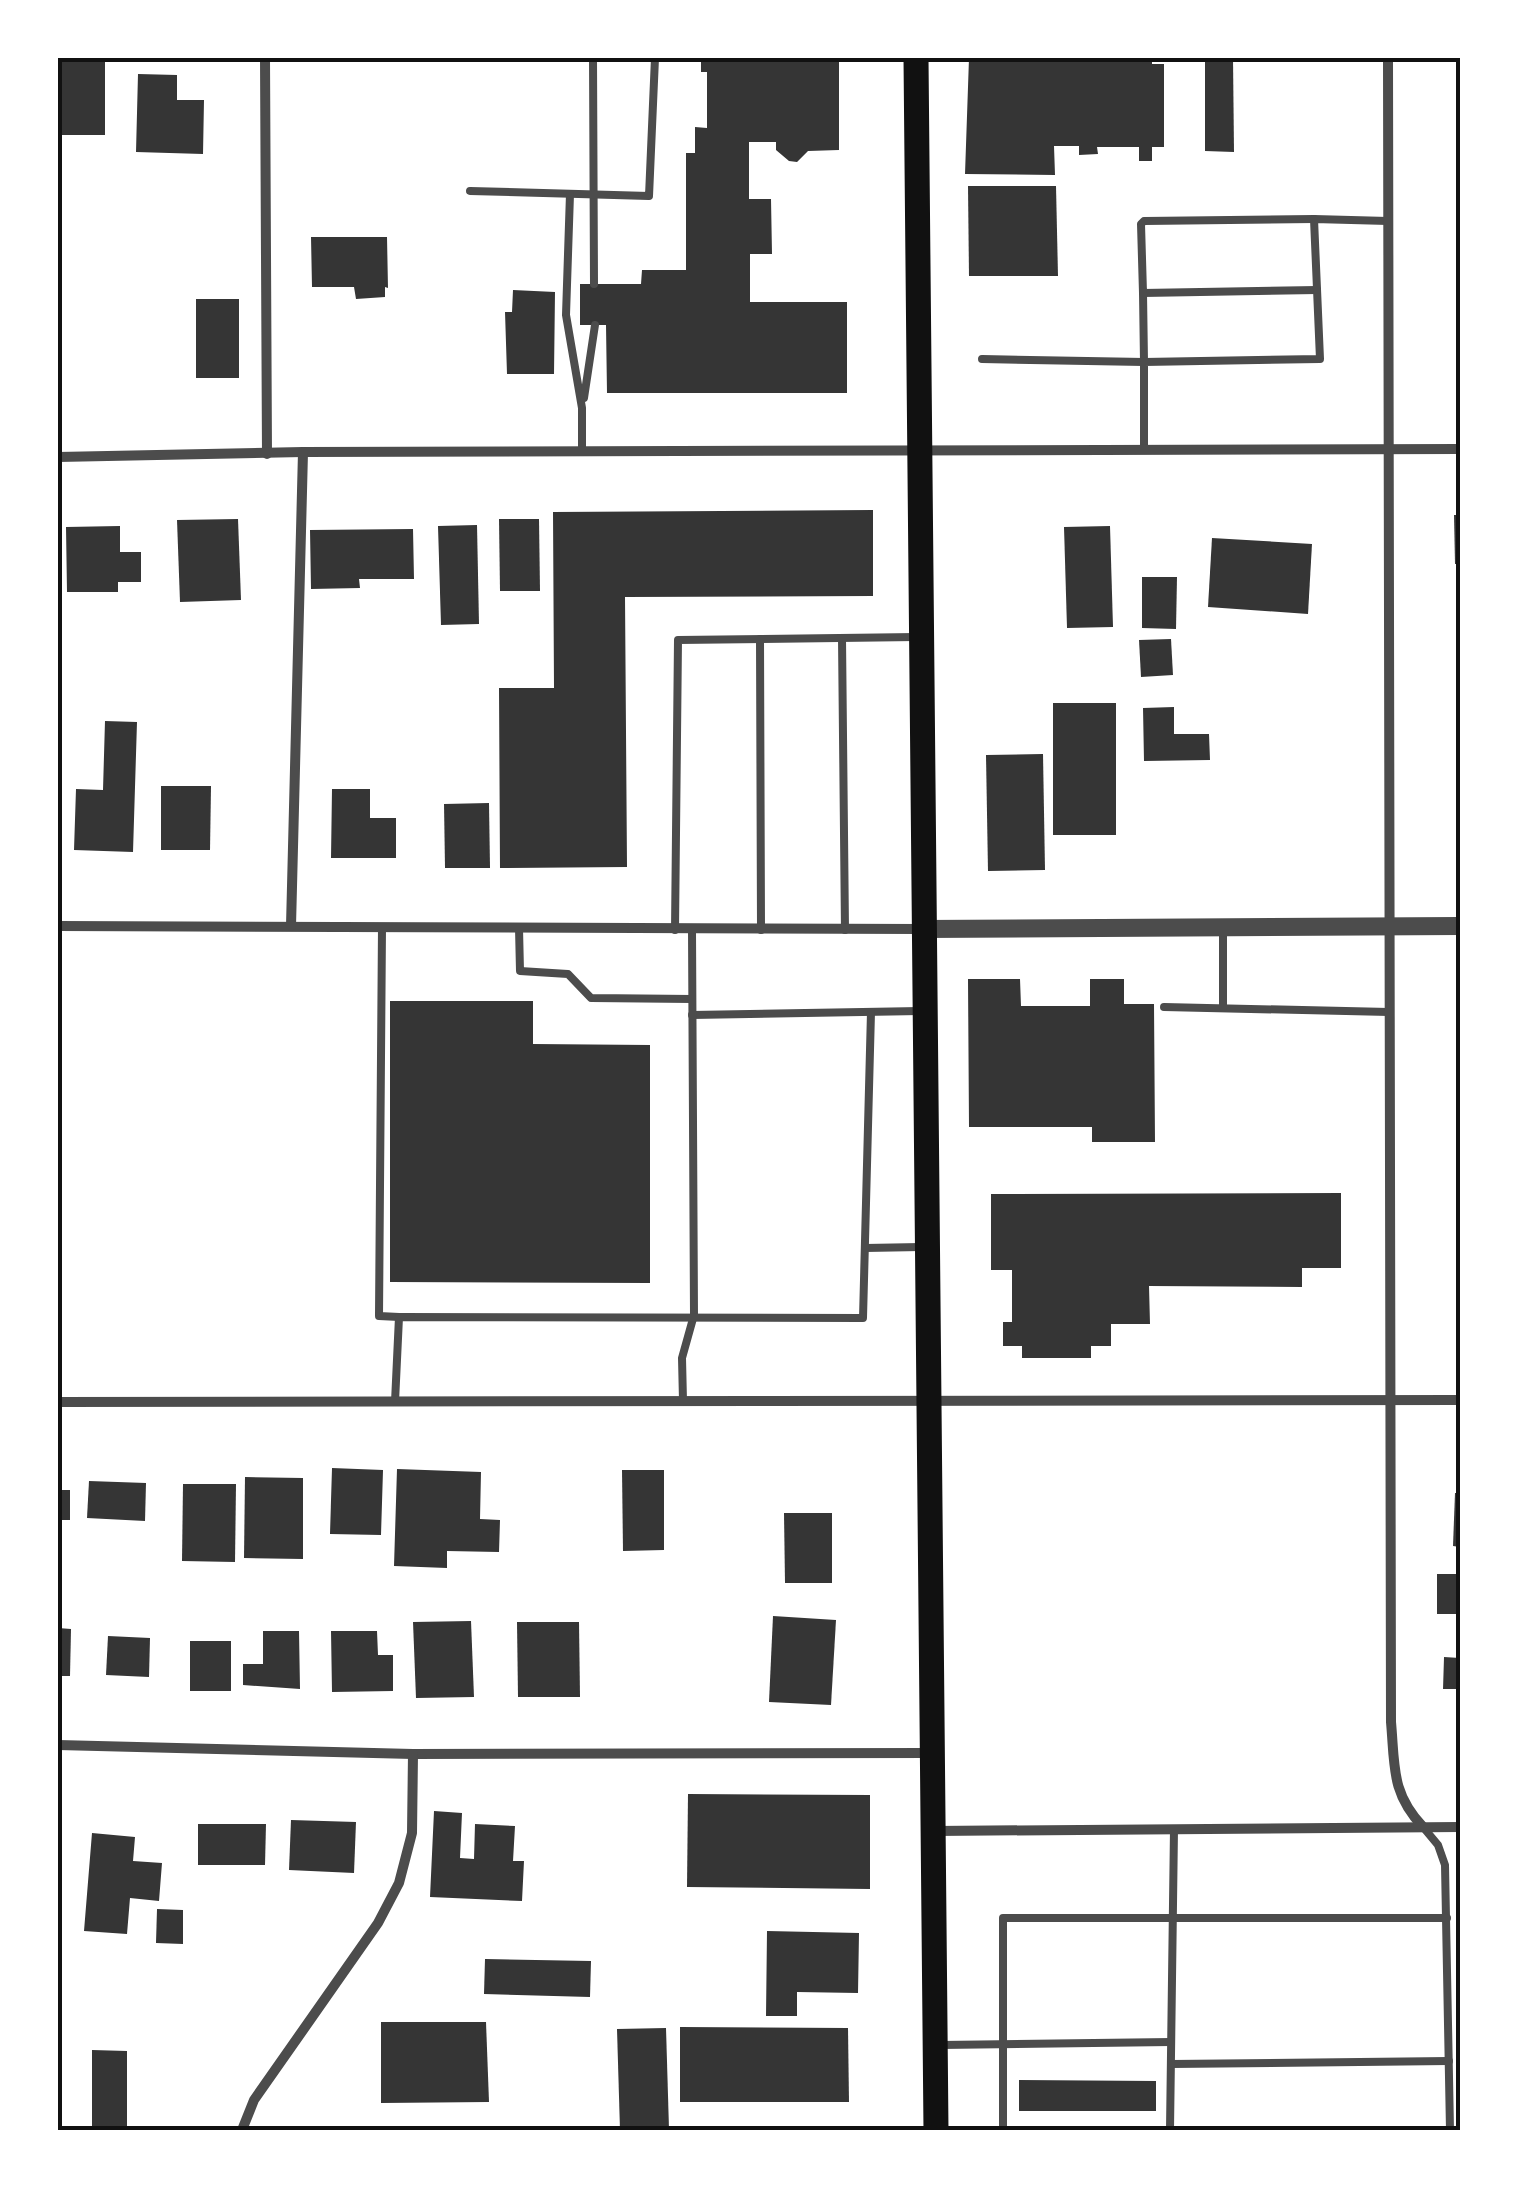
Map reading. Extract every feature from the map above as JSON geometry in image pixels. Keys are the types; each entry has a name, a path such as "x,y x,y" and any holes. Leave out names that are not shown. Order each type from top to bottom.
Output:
{"main road":[{"path":"916,58 936,2130"}],"street":[{"path":"266,58 267,454"},
{"path":"1388,58 1391,1722 1396,1786 1404,1807 1424,1827"},
{"path":"58,456 582,450 1460,449"},
{"path":"291,926 304,452"},
{"path":"58,926 924,930 1460,926"},
{"path":"58,1402 1460,1400"},
{"path":"58,1745 413,1754 932,1752"},
{"path":"242,2130 254,2100 378,1923 400,1884 412,1833 413,1754"},
{"path":"934,1831 1460,1827"}],"lane":[{"path":"593,58 594,284"},
{"path":"470,191 649,196 655,58"},
{"path":"570,194 566,314 582,408"},
{"path":"982,360 1320,359 1314,219"},
{"path":"1144,449 1144,221 1388,221"},
{"path":"1144,293 1317,290"},
{"path":"582,450 582,408 595,325"},
{"path":"675,930 678,640 921,637"},
{"path":"842,638 844,930"},
{"path":"760,639 760,930"},
{"path":"382,927 379,1316 864,1318 871,1012"},
{"path":"1223,1008 1224,927"},
{"path":"519,928 520,971 568,974 591,998 692,999"},
{"path":"682,1401 682,1358 694,1315 692,930"},
{"path":"1164,1007 1390,1012"},
{"path":"692,1015 924,1011"},
{"path":"865,1248 926,1247"},
{"path":"396,1402 400,1317"},
{"path":"1424,1827 1438,1846 1445,1865 1450,2130"},
{"path":"1170,2130 1174,1829"},
{"path":"1003,2130 1003,1918 1447,1918"},
{"path":"936,2045 1171,2042"},
{"path":"1171,2064 1449,2061"}],"building":[{"path":"58,58 105,58 105,135 58,135"},
{"path":"701,58 839,58 839,150 808,151 797,162 789,161 776,150 776,142 749,142 749,199 771,199 772,254 750,254 750,302 847,302 847,393 607,393 606,325 580,325 580,284 641,284 642,270 686,270 686,153 695,153 695,127 707,128 707,72 701,72"},
{"path":"969,58 1098,58 1139,62 1139,58 1152,58 1152,64 1164,64 1164,147 1152,147 1152,161 1139,161 1139,147 1097,147 1098,154 1079,155 1079,146 1054,146 1055,175 965,174"},
{"path":"1205,58 1233,58 1234,152 1205,151"},
{"path":"138,74 177,75 177,100 204,100 203,154 136,152"},
{"path":"968,186 1056,186 1058,276 969,276"},
{"path":"311,237 387,237 385,297 356,299 354,287 312,287"},
{"path":"513,290 555,292 554,374 507,374 505,312 512,312"},
{"path":"196,299 239,299 239,378 196,378"},
{"path":"873,510 873,596 625,597 627,867 500,868 499,688 554,688 553,512"},
{"path":"1454,515 1460,515 1460,564 1455,564"},
{"path":"238,519 241,600 180,602 177,520"},
{"path":"499,519 539,519 540,591 500,591"},
{"path":"477,525 479,624 441,625 438,526"},
{"path":"120,526 120,552 141,552 141,582 118,582 118,592 67,592 66,527"},
{"path":"1110,526 1113,627 1067,628 1064,527"},
{"path":"413,529 414,579 359,579 360,588 311,589 310,530"},
{"path":"1212,538 1312,544 1308,614 1208,607"},
{"path":"1142,577 1177,577 1176,629 1142,628"},
{"path":"1171,639 1173,675 1141,677 1139,640"},
{"path":"1053,703 1116,703 1116,835 1053,835"},
{"path":"1174,707 1174,734 1209,734 1210,760 1144,761 1143,708"},
{"path":"105,721 137,722 133,852 74,850 76,789 103,790"},
{"path":"1043,754 1045,870 988,871 986,755"},
{"path":"161,786 211,786 210,850 161,850"},
{"path":"332,789 370,789 370,818 396,818 396,858 331,858"},
{"path":"489,803 490,868 445,868 444,804"},
{"path":"968,979 1020,979 1021,1006 1090,1006 1090,979 1124,979 1124,1004 1154,1004 1155,1142 1092,1142 1092,1127 969,1127"},
{"path":"390,1001 533,1001 533,1044 650,1045 650,1283 390,1282"},
{"path":"1341,1193 1341,1268 1302,1268 1302,1287 1149,1286 1150,1324 1111,1324 1111,1346 1091,1346 1091,1358 1022,1358 1022,1346 1003,1346 1003,1322 1012,1322 1012,1270 991,1270 991,1194"},
{"path":"1456,1282 1460,1282 1460,1343 1456,1343"},
{"path":"332,1468 383,1470 381,1535 330,1534"},
{"path":"397,1469 481,1472 480,1519 500,1520 499,1552 447,1551 447,1568 394,1566"},
{"path":"622,1470 664,1470 664,1550 623,1551"},
{"path":"245,1477 303,1478 303,1559 244,1558"},
{"path":"89,1481 146,1483 145,1521 87,1518"},
{"path":"183,1484 236,1484 235,1562 182,1561"},
{"path":"58,1490 70,1490 70,1520 58,1520"},
{"path":"1455,1493 1460,1493 1460,1547 1453,1546"},
{"path":"784,1513 832,1513 832,1583 785,1583"},
{"path":"1437,1574 1460,1574 1460,1614 1437,1614"},
{"path":"773,1616 836,1620 831,1705 769,1702"},
{"path":"471,1621 474,1697 416,1698 413,1622"},
{"path":"517,1622 579,1622 580,1697 518,1697"},
{"path":"58,1628 71,1629 70,1676 58,1676"},
{"path":"263,1631 299,1631 300,1689 243,1685 243,1664 263,1664"},
{"path":"331,1631 377,1631 378,1655 393,1655 393,1691 332,1692"},
{"path":"108,1636 150,1638 149,1677 106,1675"},
{"path":"190,1641 231,1641 231,1691 190,1691"},
{"path":"1444,1657 1460,1658 1460,1689 1443,1689"},
{"path":"688,1794 870,1795 870,1889 687,1887"},
{"path":"434,1811 462,1813 460,1858 474,1859 475,1824 515,1826 513,1861 524,1861 522,1901 430,1897"},
{"path":"291,1820 356,1822 354,1873 289,1870"},
{"path":"198,1824 266,1824 265,1865 198,1865"},
{"path":"92,1833 135,1837 133,1861 162,1863 159,1901 130,1898 127,1934 84,1931"},
{"path":"157,1909 183,1910 183,1944 156,1943"},
{"path":"767,1931 859,1933 858,1993 797,1992 797,2016 766,2016"},
{"path":"485,1959 591,1961 590,1997 484,1994"},
{"path":"381,2022 486,2022 489,2102 381,2103"},
{"path":"680,2027 848,2028 849,2102 680,2102"},
{"path":"666,2028 669,2129 620,2130 617,2029"},
{"path":"92,2050 127,2051 127,2130 92,2130"},
{"path":"1019,2080 1156,2081 1156,2111 1019,2111"}]}
